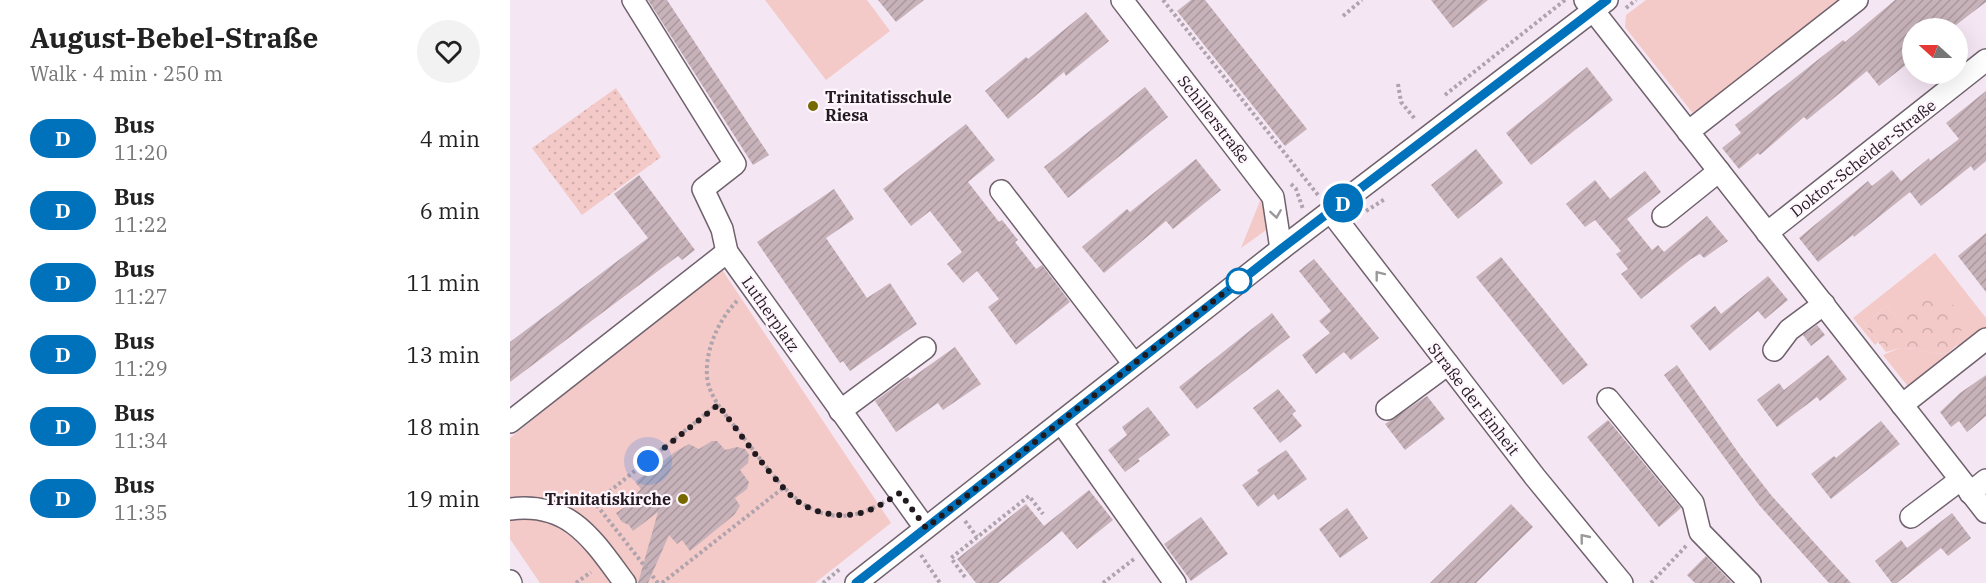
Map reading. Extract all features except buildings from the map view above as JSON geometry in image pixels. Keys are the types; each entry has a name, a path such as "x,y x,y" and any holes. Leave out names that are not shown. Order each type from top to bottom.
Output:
{"street":[{"path":"510,422 727,252 722,229 703,189 735,164 633,0"},
{"name":"Schillerstraße","path":"1122,0 1273,196 1281,249"},
{"path":"1688,132 1857,0"},
{"path":"856,583 1281,249 1324,204 1595,4 1688,132 1902,405 1972,484 1986,512"},
{"name":"Doktor-Scheider-Straße","path":"1767,233 1986,60"},
{"path":"1663,216 1719,171"},
{"path":"1001,191 1134,364"},
{"name":"Straße der Einheit","path":"1324,204 1613,580"},
{"name":"Lutherplatz","path":"727,252 900,493 918,534"},
{"path":"1774,350 1789,330 1824,303"},
{"path":"1902,405 1986,339"},
{"path":"840,411 925,348"},
{"path":"1387,410 1448,364"},
{"path":"1608,399 1693,503 1700,532 1750,583"},
{"path":"1061,422 1175,583"},
{"path":"1911,516 1972,484"},
{"path":"510,509 548,509 577,524 625,583"}],"path":[{"path":"1163,0 1324,204"},
{"path":"1342,16 1362,0"},
{"path":"1398,84 1401,102 1415,119"},
{"path":"751,286 733,305 719,326 708,353 706,378 718,405 783,488 803,506 824,514 847,516 871,510 900,493"},
{"path":"718,405 595,503 660,583 783,488"},
{"path":"965,577 951,558 1029,496 1043,514"},
{"path":"1651,583 1700,532"},
{"path":"918,534 940,583"},
{"path":"1103,583 1149,547"}],"green space":[{"path":"765,0 867,0 890,31 826,80"},
{"path":"1646,0 1844,0 1695,116 1625,27 1626,15"},
{"path":"616,88 661,157 582,215 532,148"},
{"path":"1262,196 1269,228 1241,248"},
{"path":"1935,253 1986,318 1986,331 1961,350 1957,345 1962,328 1900,321 1887,306 1864,324 1878,342 1875,345 1853,318"},
{"path":"721,268 891,523 815,583 540,583 510,539 510,438"},
{"path":"1923,300 1943,300 1955,306 1962,329 1957,345 1948,353 1933,354 1918,349 1900,348 1886,352 1864,324 1887,306 1900,321 1909,307"},
{"path":"1900,348 1918,349 1933,354 1948,353 1952,358 1910,389 1883,355"}],"bus line":[{"name":"D","path":"856,583 1281,249 1607,0"}],"place":[{"name":"Trinitatisschule Riesa","path":"813,106"},
{"name":"Trinitatiskirche","path":"683,499"}],"route":[{"path":"648,461 718,405 783,488 803,506 824,514 847,516 871,510 900,493 926,528 1239,281"}]}
